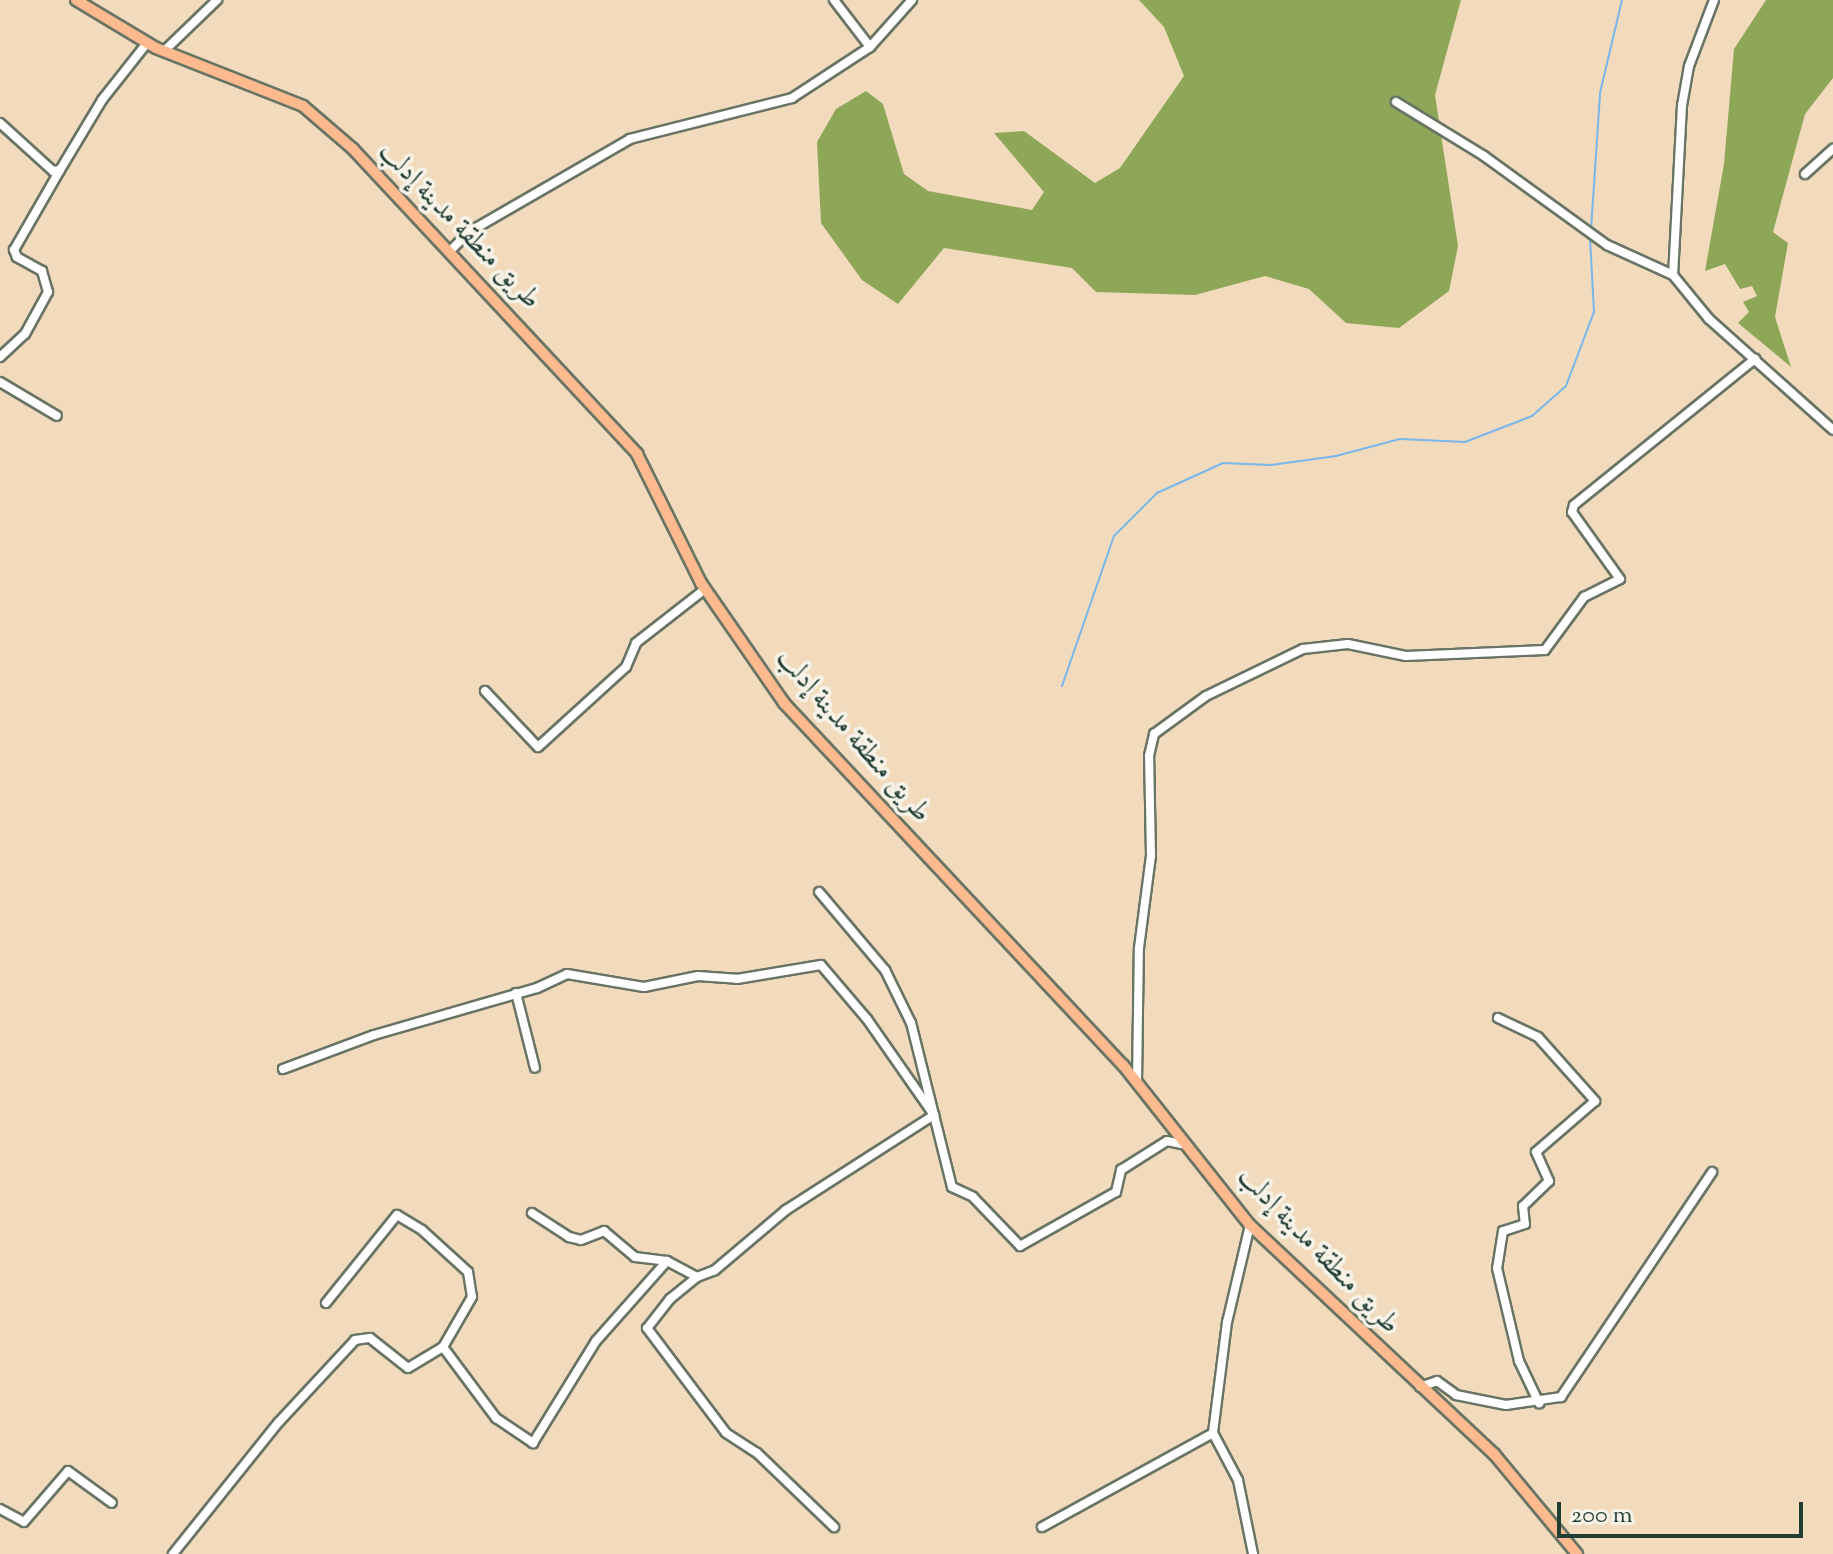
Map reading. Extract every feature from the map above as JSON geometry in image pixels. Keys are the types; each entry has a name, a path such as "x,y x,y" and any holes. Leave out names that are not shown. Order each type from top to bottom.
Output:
{"main road":[{"name":"طريق منطقة مدينة إدلب","path":"76,0 164,51 303,106 450,251 637,454 705,589 784,703 1137,1083 1250,1225 1494,1454 1577,1554"}],"street":[{"path":"164,51 217,0"},
{"path":"834,0 870,47"},
{"path":"450,251 469,232 630,139 792,98 870,47 912,0"},
{"path":"1673,275 1682,105 1703,21 1714,0"},
{"path":"0,357 25,334 48,292 42,271 17,257 14,250 102,100 147,43"},
{"path":"1396,102 1484,156 1607,245 1673,275 1709,319 1833,430"},
{"path":"0,123 53,171 60,170"},
{"path":"1805,174 1833,149"},
{"path":"1137,1083 1139,948 1151,856 1149,756 1154,734 1206,696 1303,649 1348,644 1406,656 1545,650 1561,621 1584,597 1620,579 1572,512 1574,505 1755,359"},
{"path":"0,382 57,416"},
{"path":"485,691 538,747 626,667 636,643 705,589"},
{"path":"819,892 885,970 911,1023 952,1187 973,1197 1020,1246 1116,1192 1121,1170 1167,1141 1186,1145"},
{"path":"283,1069 374,1035 516,993 567,974 644,987 698,976 737,979 821,965 867,1019 934,1115"},
{"path":"516,993 535,1068"},
{"path":"1498,1018 1538,1037 1595,1101 1536,1152 1549,1181 1523,1206 1525,1224 1503,1231 1497,1268 1519,1361 1539,1403"},
{"path":"834,1527 757,1453 726,1433 647,1328 670,1299 697,1277 715,1270 786,1210 934,1115"},
{"path":"1420,1387 1437,1381 1456,1395 1506,1405 1539,1403 1561,1397 1712,1172"},
{"path":"532,1213 569,1237 581,1240 604,1231 635,1257 667,1261 697,1277"},
{"path":"173,1554 278,1423 355,1340 370,1338 408,1368 443,1347 472,1297 468,1272 422,1230 397,1215 326,1303"},
{"path":"1250,1225 1227,1322 1213,1433 1238,1480 1253,1554"},
{"path":"443,1347 496,1418 533,1443 596,1341 667,1261"},
{"path":"1042,1527 1213,1433"},
{"path":"0,1509 24,1522 68,1471 112,1503"}],"green space":[{"path":"1139,0 1461,0 1435,95 1458,246 1449,291 1399,328 1346,323 1309,289 1265,276 1195,295 1096,292 1072,268 944,248 898,304 862,280 821,223 817,142 836,109 866,91 883,104 904,174 928,191 1032,210 1044,192 994,133 1024,131 1095,183 1120,168 1184,76 1164,27"},
{"path":"1766,0 1833,0 1833,78 1805,114 1773,232 1788,243 1775,317 1791,367 1738,323 1749,312 1743,302 1757,296 1752,286 1740,289 1725,264 1705,271 1724,164 1734,49"}],"waterway":[{"path":"1591,230 1600,93 1622,0"},
{"path":"1062,686 1114,536 1157,493 1223,463 1271,465 1336,456 1400,439 1465,442 1532,416 1566,386 1594,312 1590,238"}]}
